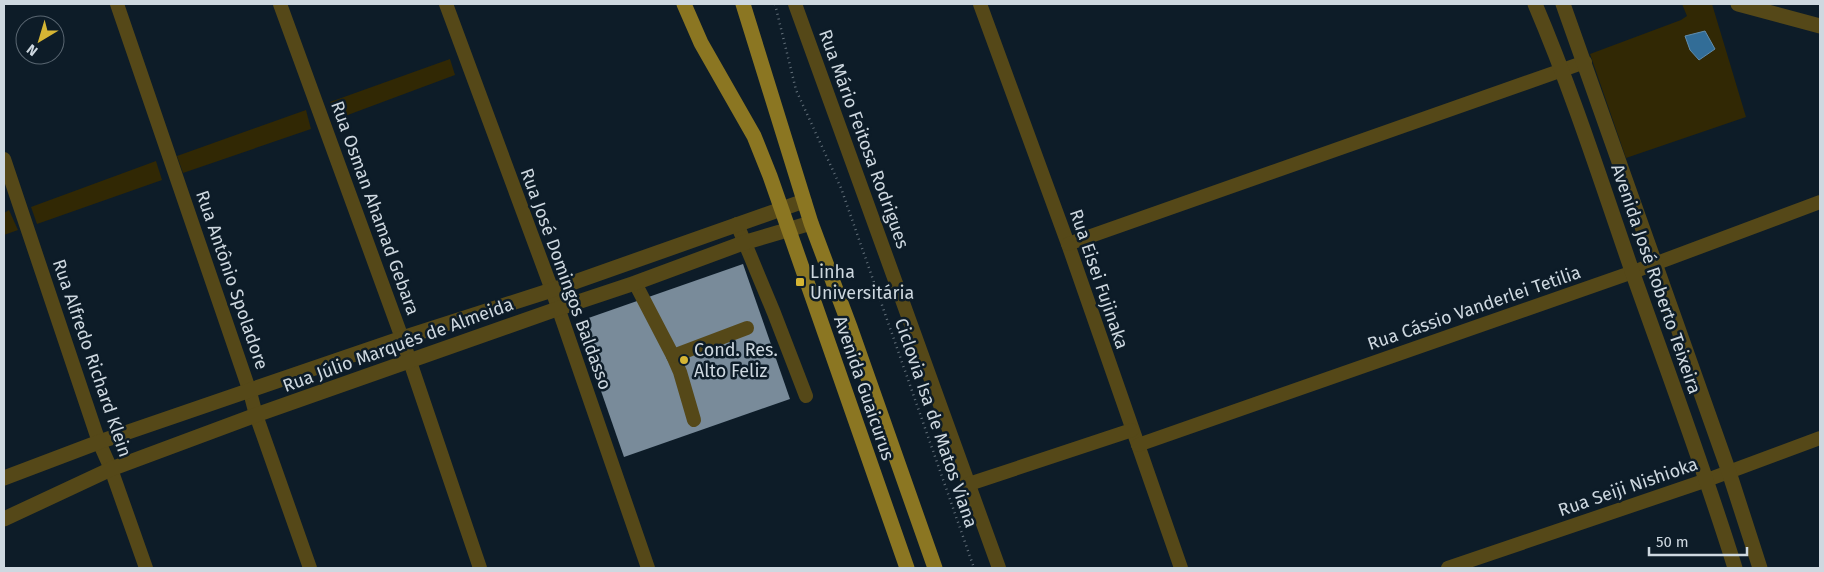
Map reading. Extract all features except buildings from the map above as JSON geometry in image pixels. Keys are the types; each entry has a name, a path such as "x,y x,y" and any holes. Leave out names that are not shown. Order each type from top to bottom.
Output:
{"main road":[{"name":"Avenida Guaicurus","path":"684,4 701,43 754,136 783,208 907,568"},
{"name":"Avenida Guaicurus","path":"743,4 811,223 850,327 935,568"}],"street":[{"name":"Rua Antônio Spoladore","path":"117,4 250,392 256,415 310,568"},
{"name":"Rua Osman Ahamad Gebara","path":"280,4 402,338 480,568"},
{"name":"Rua José Domingos Baldasso","path":"446,4 552,290 648,568"},
{"name":"Rua Mário Feitosa Rodrigues","path":"795,4 999,568"},
{"name":"Rua Eisei Fujinaka","path":"980,4 1068,244 1181,568"},
{"name":"Avenida José Roberto Teixeira","path":"1535,4 1563,70 1707,480 1735,568"},
{"name":"Avenida José Roberto Teixeira","path":"1563,4 1729,472 1760,568"},
{"path":"1746,5 1820,26"},
{"path":"1068,244 1585,62"},
{"name":"Rua Alfredo Richard Klein","path":"4,159 99,442 146,568"},
{"name":"Rua Júlio Marquês de Almeida","path":"4,478 99,442 250,392 402,338 552,290 804,201"},
{"name":"Rua Cássio Vanderlei Tetilia","path":"1138,444 1633,272 1820,202"},
{"name":"Rua Júlio Marquês de Almeida","path":"4,519 110,469 256,415 410,362 557,308 635,283 743,243 811,223"},
{"path":"737,224 743,243 774,313 806,396"},
{"path":"635,283 680,372 694,420"},
{"path":"673,356 747,328"},
{"path":"969,484 1132,430"},
{"name":"Rua Seiji Nishioka","path":"1448,568 1707,480 1820,438"}],"path":[{"name":"Ciclovia Isa de Matos Viana","path":"775,4 796,90 841,188 974,568"}],"shaded area":[{"path":"1682,4 1712,4 1746,117 1626,158 1590,54 1681,20 1687,16"},
{"path":"450,59 455,75 337,119 330,102"},
{"path":"306,110 311,129 183,173 177,156"},
{"path":"156,161 162,180 37,224 31,207"},
{"path":"9,210 18,230 4,235 4,213"}],"water":[{"path":"1705,31 1715,49 1699,60 1690,50 1685,36"}],"place":[{"name":"Linha Universitária","path":"800,282"},
{"name":"Cond. Res. Alto Feliz","path":"684,360"}]}
